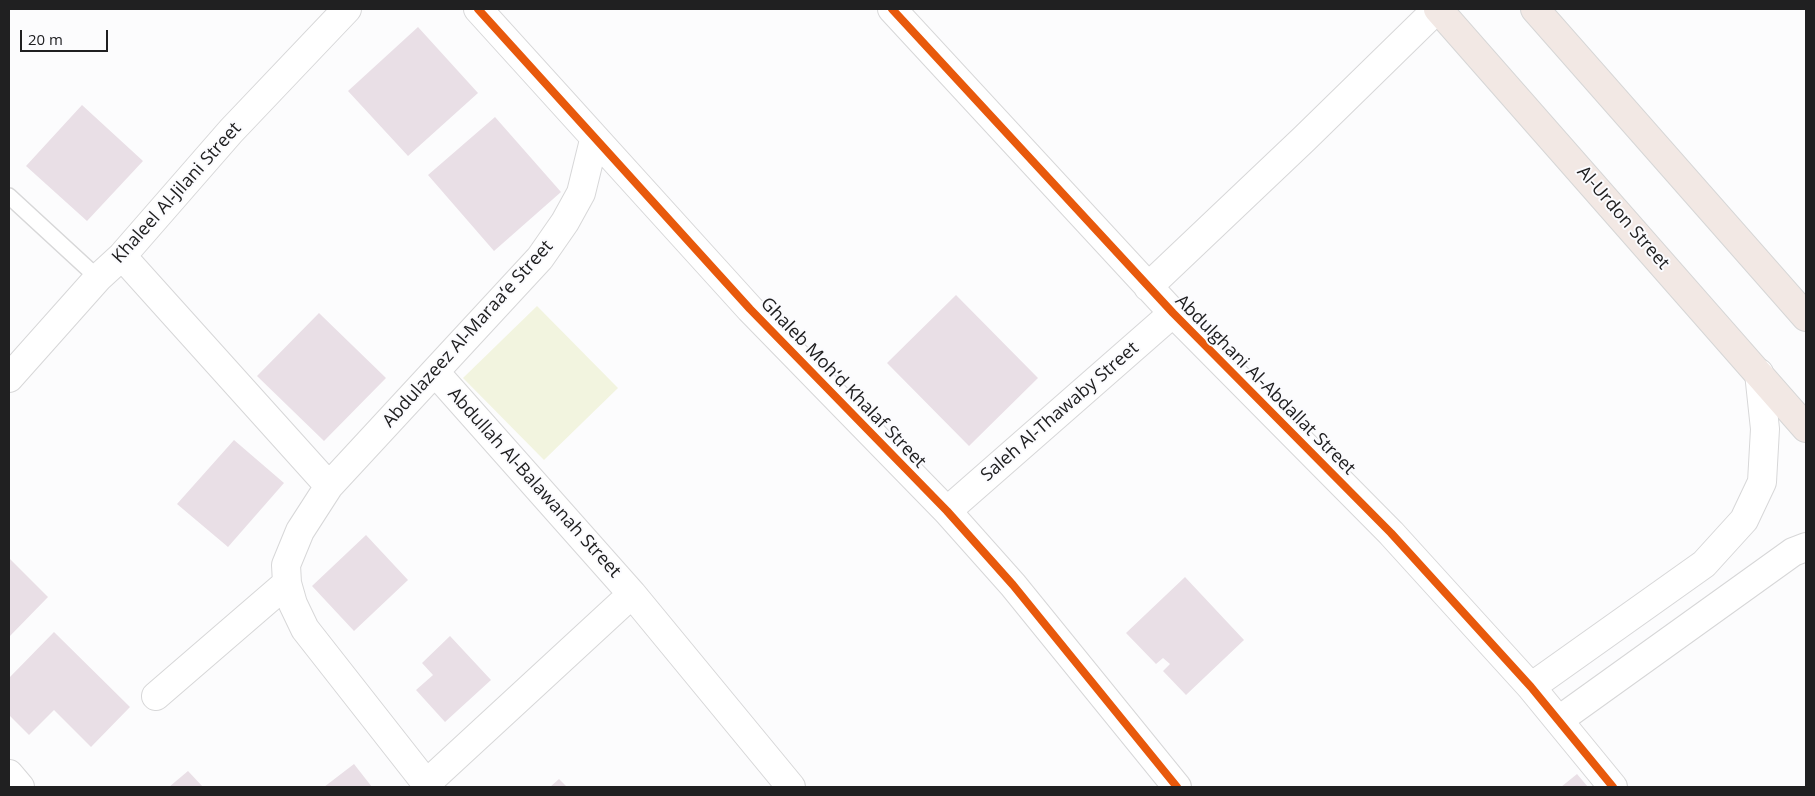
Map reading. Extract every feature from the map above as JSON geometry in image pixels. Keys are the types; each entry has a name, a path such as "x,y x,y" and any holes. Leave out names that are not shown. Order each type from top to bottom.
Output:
{"highway":[{"name":"Al-Urdon Street","path":"1438,9 1806,428"},
{"path":"1535,9 1801,307"}],"street":[{"name":"Khaleel Al-Jilani Street","path":"9,378 98,278 122,256 231,131 346,9"},
{"name":"Ghaleb Moh‘d Khalaf Street","path":"478,9 594,140 750,309 947,511 1019,593 1177,787"},
{"name":"Abdulghani Al-Abdallat Street","path":"892,9 1172,313 1390,533 1531,687 1613,787"},
{"path":"1148,287 1438,9"},
{"name":"Abdulazeez Al-Maraa‘e Street","path":"428,786 305,629 293,604 287,583 286,565 300,531 329,486 540,258 565,222 581,193 594,140"},
{"path":"122,256 329,486"},
{"name":"Saleh Al-Thawaby Street","path":"947,511 1172,313"},
{"name":"Abdullah Al-Balawanah Street","path":"435,372 632,594 791,787"},
{"path":"1531,687 1704,564 1744,520 1762,482 1766,429 1759,374"},
{"path":"1559,720 1793,552 1806,546"},
{"path":"156,696 287,583"},
{"name":"Abdullah Al-Balawanah Street","path":"428,786 632,594"},
{"path":"9,774 20,787"}],"lane":[{"path":"9,196 98,278"}],"green space":[{"path":"537,306 618,388 544,460 463,378"}],"building":[{"path":"418,27 478,93 408,156 348,91"},
{"path":"82,105 143,161 87,221 26,166"},
{"path":"495,117 561,192 494,251 428,175"},
{"path":"956,295 1038,378 969,446 887,363"},
{"path":"319,313 386,378 324,441 257,376"},
{"path":"234,440 284,483 228,547 177,504"},
{"path":"366,535 408,580 354,631 312,586"},
{"path":"9,558 48,597 9,637"},
{"path":"1185,577 1244,640 1186,695 1163,671 1170,664 1163,658 1156,664 1126,633"},
{"path":"54,632 130,707 91,747 54,710 29,735 9,715 9,678"},
{"path":"450,636 491,680 445,722 416,690 433,675 422,663"},
{"path":"354,764 372,787 324,787"},
{"path":"188,771 203,787 169,787"},
{"path":"1577,774 1588,787 1561,787"},
{"path":"559,779 567,787 550,787"}],"cycle path":[{"path":"478,9 750,309 947,511 1013,585 1177,787"},
{"path":"892,9 1173,313 1391,533 1531,687 1613,787"}]}
